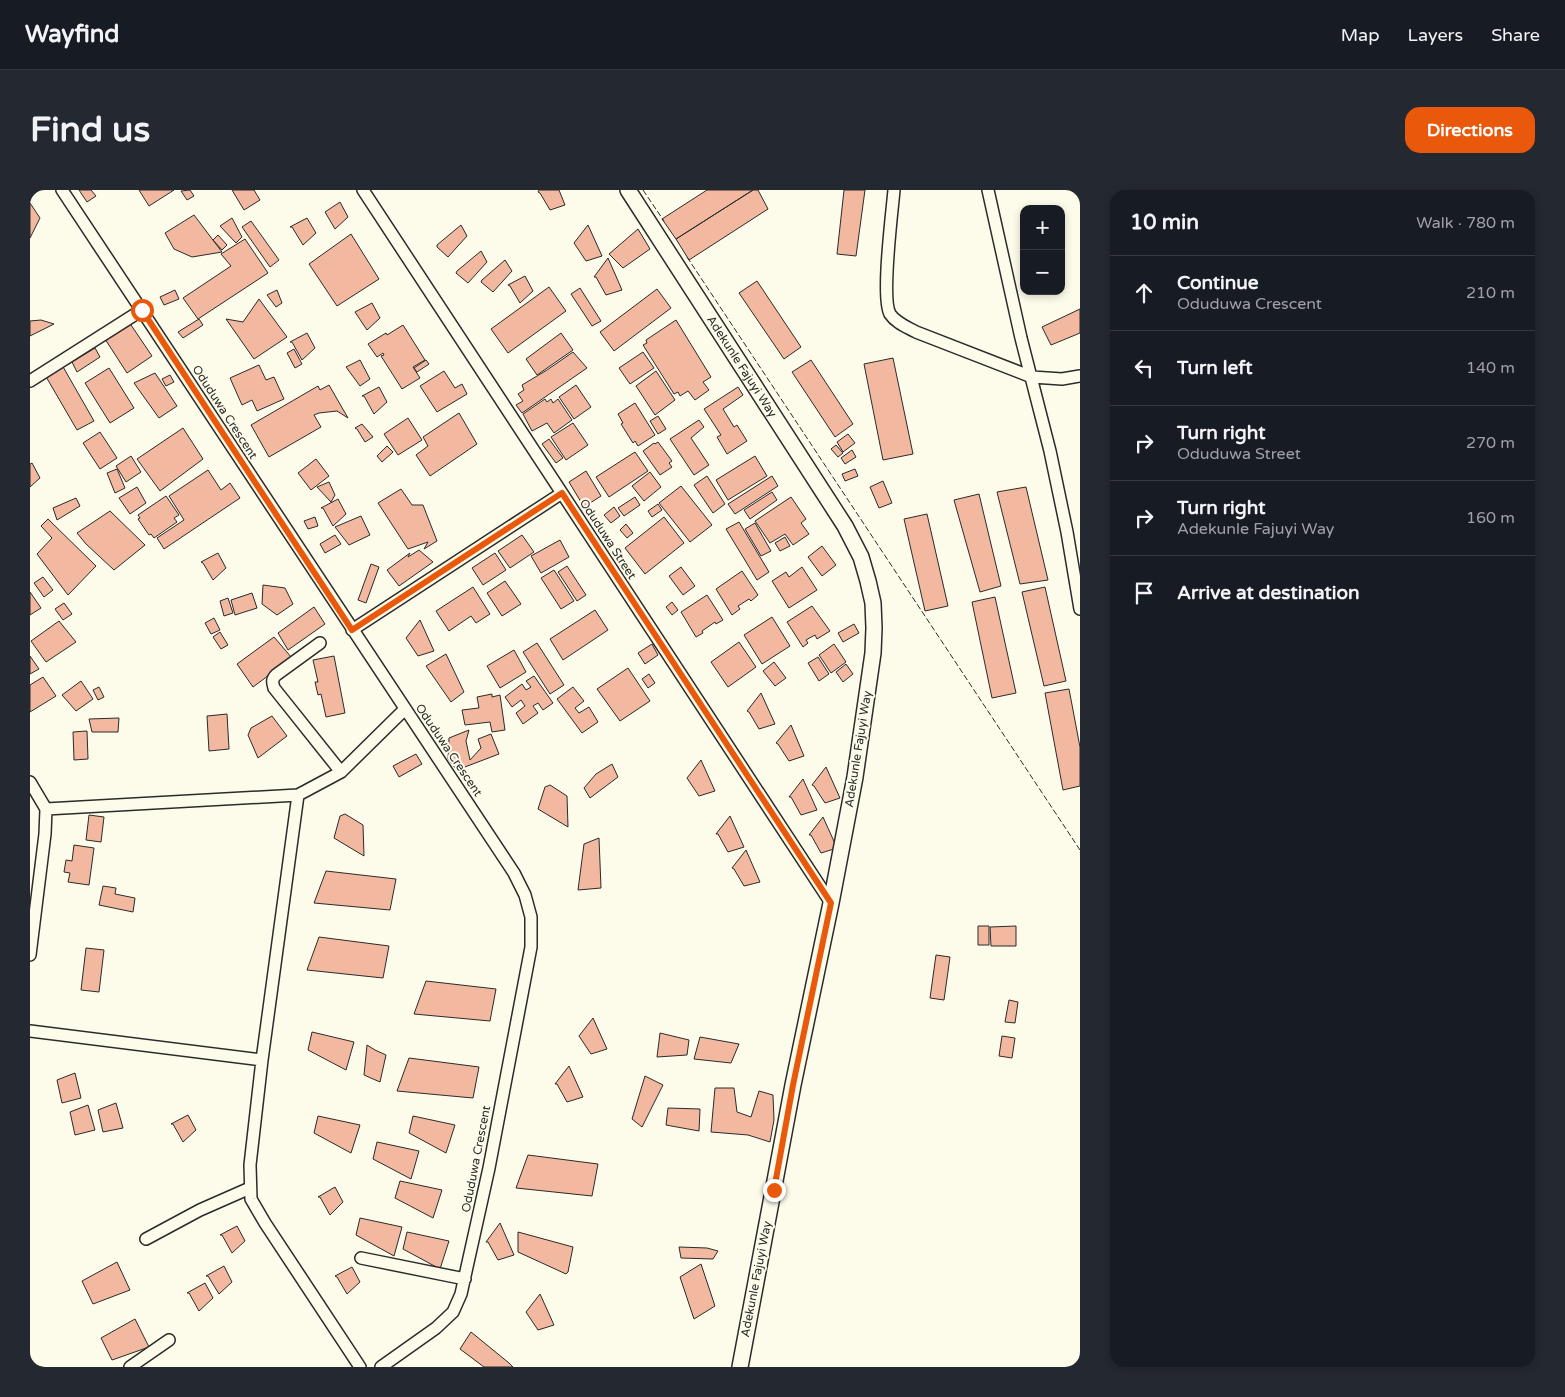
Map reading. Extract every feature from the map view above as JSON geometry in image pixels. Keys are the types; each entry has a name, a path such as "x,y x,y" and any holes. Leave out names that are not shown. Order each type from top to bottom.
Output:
{"street":[{"name":"Oduduwa Crescent","path":"62,190 514,873 525,895 532,917 531,947 489,1168 465,1280 454,1312 436,1328 381,1367"},
{"name":"Oduduwa Street","path":"363,190 831,903"},
{"name":"Adekunle Fajuyi Way","path":"628,190 845,526 861,557 873,603 873,653 855,777 793,1085 740,1367"},
{"path":"894,190 887,269 887,300 891,316 916,332 1032,377 1062,379 1080,376"},
{"path":"988,190 1061,505 1080,609"},
{"path":"30,381 142,310"},
{"path":"352,630 562,493"},
{"path":"320,642 276,675 272,684 340,772"},
{"path":"46,809 298,794 340,772 405,709"},
{"path":"30,782 46,809 45,834 30,955"},
{"path":"298,794 262,1060 250,1165 250,1188 252,1199 265,1223 360,1367"},
{"path":"30,1031 262,1060"},
{"path":"146,1239 200,1210 250,1188"},
{"path":"361,1258 465,1280"},
{"path":"130,1367 169,1340"}],"building":[{"path":"79,190 91,190 96,196 87,202"},
{"path":"139,190 174,190 149,206"},
{"path":"190,190 194,196 187,200 181,191"},
{"path":"232,190 254,190 260,200 244,210"},
{"path":"539,190 559,190 565,205 550,210 538,192"},
{"path":"707,190 753,190 676,239 662,219"},
{"path":"753,190 758,190 768,209 689,260 676,239"},
{"path":"844,190 865,190 856,256 837,254"},
{"path":"340,202 348,217 335,229 325,212"},
{"path":"30,203 40,218 30,238"},
{"path":"194,215 222,252 192,257 174,249 165,233"},
{"path":"232,218 242,237 236,243 220,226"},
{"path":"307,218 316,233 303,245 292,227 290,227"},
{"path":"251,221 279,260 270,267 242,227"},
{"path":"461,225 467,236 448,257 437,245"},
{"path":"588,225 602,256 586,261 574,243"},
{"path":"638,229 650,249 623,268 609,254"},
{"path":"351,234 379,279 337,306 309,264"},
{"path":"218,235 227,245 222,250 213,240"},
{"path":"245,239 268,273 198,319 183,298 231,266 221,254"},
{"path":"481,251 487,262 468,283 456,273"},
{"path":"608,258 622,290 606,295 596,277 594,277"},
{"path":"505,260 512,271 493,292 481,282"},
{"path":"525,276 533,291 520,303 508,285"},
{"path":"757,281 801,347 784,359 739,293"},
{"path":"549,287 566,311 508,353 491,329"},
{"path":"580,288 601,321 592,326 571,294"},
{"path":"657,289 671,308 614,351 600,332"},
{"path":"175,290 179,299 164,305 160,297"},
{"path":"277,290 282,303 276,307 267,295"},
{"path":"259,299 287,337 254,359 226,319 243,322"},
{"path":"372,303 380,318 367,330 355,312"},
{"path":"1080,309 1080,333 1051,345 1042,327"},
{"path":"199,319 203,325 183,338 178,332"},
{"path":"41,320 54,324 30,336 30,321"},
{"path":"676,320 711,377 703,382 709,390 695,400 688,391 680,396 678,392 674,394 643,345 647,343 646,340"},
{"path":"129,322 152,356 127,373 105,339"},
{"path":"403,325 425,360 413,367 420,378 402,389 381,356 384,355 383,353 377,357 368,344"},
{"path":"307,333 315,348 302,360 292,342 290,342"},
{"path":"561,333 573,350 537,375 526,359"},
{"path":"95,348 100,357 77,372 72,362"},
{"path":"294,349 302,364 295,368 287,353"},
{"path":"573,352 587,368 522,413 516,405 523,401 518,394 524,390 522,385"},
{"path":"643,352 654,368 630,384 619,368"},
{"path":"893,358 913,454 883,460 864,364"},
{"path":"360,360 370,379 360,386 346,367"},
{"path":"426,360 429,364 417,372 414,368"},
{"path":"811,360 853,424 835,437 792,372"},
{"path":"62,365 94,421 77,430 45,375"},
{"path":"259,365 266,380 274,377 284,399 257,411 252,400 242,405 230,378"},
{"path":"109,368 134,408 110,423 85,383"},
{"path":"444,371 455,388 462,384 467,394 437,412 420,386"},
{"path":"656,371 675,400 655,415 636,386"},
{"path":"155,373 177,406 159,418 134,383"},
{"path":"170,375 174,382 166,386 162,379"},
{"path":"329,385 348,418 337,411 314,415 321,427 269,457 251,425 318,386 320,390"},
{"path":"576,385 591,407 574,419 559,397"},
{"path":"379,387 387,402 374,414 364,396 362,396"},
{"path":"738,387 743,395 723,409 734,427 737,425 747,441 727,454 717,437 721,435 704,409"},
{"path":"545,399 547,402 551,399 553,403 558,399 572,420 554,433 547,423 532,431 523,414"},
{"path":"635,403 655,435 638,446 635,441 633,443 621,424 623,423 618,414"},
{"path":"459,413 477,444 430,476 416,455 428,446 423,437"},
{"path":"658,416 666,429 658,434 650,421"},
{"path":"408,418 422,440 398,455 384,434"},
{"path":"699,420 704,427 691,438 709,465 694,475 670,439"},
{"path":"573,423 588,445 566,460 551,437"},
{"path":"362,424 373,437 365,442 355,428"},
{"path":"183,428 203,459 160,491 137,459"},
{"path":"100,432 117,458 100,469 83,443"},
{"path":"848,434 855,443 843,452 837,442"},
{"path":"549,439 563,458 556,463 542,444"},
{"path":"658,442 672,461 669,463 672,467 660,475 643,451"},
{"path":"836,445 843,453 838,457 831,449"},
{"path":"387,446 393,452 382,462 377,456"},
{"path":"852,450 856,457 845,464 841,458"},
{"path":"635,452 648,471 609,497 596,477"},
{"path":"131,456 141,472 126,482 116,466"},
{"path":"755,456 767,476 728,500 716,480"},
{"path":"316,459 329,476 311,490 298,473"},
{"path":"32,463 40,478 30,487 30,464"},
{"path":"117,469 125,488 115,493 107,473"},
{"path":"855,469 858,476 845,481 842,474"},
{"path":"208,470 221,490 230,483 240,498 164,549 157,538 184,520 169,496"},
{"path":"586,471 601,496 584,507 569,482"},
{"path":"650,472 661,487 644,501 632,486"},
{"path":"707,476 725,504 713,513 694,485"},
{"path":"772,476 778,486 735,514 728,504"},
{"path":"883,481 892,503 879,508 870,487"},
{"path":"329,482 335,495 331,502 317,487"},
{"path":"681,486 712,525 690,542 659,503"},
{"path":"137,487 146,503 130,514 119,498"},
{"path":"1026,487 1048,580 1020,584 997,492"},
{"path":"401,489 412,505 423,505 437,541 424,549 428,542 408,549 378,503"},
{"path":"772,492 777,500 750,519 744,510"},
{"path":"979,494 1001,586 980,592 954,500"},
{"path":"166,496 179,515 174,518 177,522 154,538 151,534 149,535 138,519 140,518 138,515"},
{"path":"635,497 640,505 624,516 618,508"},
{"path":"791,497 806,519 801,523 809,534 793,545 785,534 770,543 755,521"},
{"path":"76,498 80,506 57,520 53,508"},
{"path":"338,499 346,514 333,526 323,508 321,508"},
{"path":"658,504 662,510 652,517 648,511"},
{"path":"614,507 620,516 611,523 604,515"},
{"path":"110,511 145,545 114,570 77,533"},
{"path":"927,514 948,606 925,611 904,519"},
{"path":"361,516 370,535 349,545 335,527"},
{"path":"315,517 318,526 308,529 304,521"},
{"path":"664,517 684,543 645,574 625,548"},
{"path":"48,519 96,566 68,595 37,554 52,538 41,526"},
{"path":"739,522 769,572 757,580 726,529"},
{"path":"755,523 771,551 761,556 745,529"},
{"path":"626,524 633,533 627,538 620,530"},
{"path":"335,535 341,544 325,553 320,544"},
{"path":"522,535 534,552 510,568 498,551"},
{"path":"785,537 790,546 780,551 775,543"},
{"path":"560,540 569,557 541,573 531,556"},
{"path":"822,546 836,565 822,576 808,557"},
{"path":"419,550 433,562 399,586 387,570 410,553 408,557"},
{"path":"218,553 226,568 213,580 201,562"},
{"path":"495,553 506,570 483,585 472,568"},
{"path":"371,564 379,567 366,603 358,600"},
{"path":"567,566 586,595 577,601 558,572"},
{"path":"681,567 695,586 683,595 669,576"},
{"path":"802,567 817,590 789,608 772,581 786,572 789,577"},
{"path":"554,570 574,601 561,609 541,578"},
{"path":"742,571 758,595 751,601 749,599 738,606 740,609 732,615 716,589"},
{"path":"43,577 53,590 44,597 34,583"},
{"path":"505,581 521,604 502,616 487,593"},
{"path":"263,585 285,588 293,604 277,615 262,604"},
{"path":"473,587 490,614 476,623 471,616 449,631 436,611"},
{"path":"1045,587 1066,681 1044,686 1022,592"},
{"path":"30,592 41,608 30,615"},
{"path":"252,593 257,608 235,615 231,600"},
{"path":"707,595 723,620 716,624 715,622 696,637 681,612"},
{"path":"995,597 1016,693 992,698 972,602"},
{"path":"228,598 233,613 224,616 220,601"},
{"path":"672,602 678,610 672,615 666,607"},
{"path":"64,603 72,614 63,620 55,609"},
{"path":"812,606 830,631 817,639 815,635 806,640 808,643 803,647 787,622"},
{"path":"314,607 325,624 288,650 278,633"},
{"path":"595,610 608,630 563,660 550,639"},
{"path":"772,617 790,646 762,664 744,635"},
{"path":"214,618 220,630 211,634 205,623"},
{"path":"420,620 434,651 418,656 406,638"},
{"path":"59,621 76,642 46,662 31,641"},
{"path":"854,624 859,633 843,642 838,633"},
{"path":"220,632 228,645 221,649 213,637"},
{"path":"274,637 292,658 253,687 237,664"},
{"path":"739,642 756,667 728,687 711,662"},
{"path":"537,643 564,685 550,694 523,652"},
{"path":"652,644 658,655 645,664 638,653"},
{"path":"834,644 846,662 831,673 819,655"},
{"path":"514,650 526,672 500,688 487,666"},
{"path":"446,654 464,692 451,702 426,666"},
{"path":"30,656 39,669 30,674"},
{"path":"334,656 345,713 326,717 321,694 318,695 315,682 318,682 313,660"},
{"path":"818,657 829,674 819,681 808,663"},
{"path":"774,662 786,678 775,686 763,671"},
{"path":"846,664 853,674 843,682 836,672"},
{"path":"628,668 650,701 620,721 597,689"},
{"path":"649,674 655,683 648,688 642,679"},
{"path":"534,676 553,703 543,710 538,703 533,706 538,713 523,724 516,713 525,706 521,700 512,707 505,697 522,684 526,690 531,687 526,681"},
{"path":"43,677 56,696 30,712 30,685"},
{"path":"81,681 93,699 76,711 62,695"},
{"path":"99,687 104,697 98,700 93,690"},
{"path":"573,687 584,701 575,708 579,713 589,707 598,722 582,733 557,699"},
{"path":"1069,689 1080,747 1080,786 1063,790 1045,693"},
{"path":"761,693 775,724 759,729 747,711"},
{"path":"492,694 492,697 500,695 505,730 492,732 490,722 465,725 462,710 479,708 477,697"},
{"path":"227,714 229,749 209,751 207,716"},
{"path":"272,716 287,736 258,758 248,735 251,728"},
{"path":"119,718 118,732 92,732 89,719"},
{"path":"791,725 804,756 789,761 776,743"},
{"path":"469,730 466,741 470,760 481,748 478,739 491,734 499,754 457,770 448,759 449,738"},
{"path":"87,731 88,759 74,760 73,732"},
{"path":"416,754 422,764 399,777 393,766"},
{"path":"701,760 715,791 699,796 687,778"},
{"path":"612,764 618,777 590,798 584,788 596,774"},
{"path":"826,767 840,798 825,803 812,785"},
{"path":"803,779 817,810 801,815 791,797 789,797"},
{"path":"550,785 567,796 568,827 538,809 545,787"},
{"path":"345,814 363,825 364,856 334,838 340,816"},
{"path":"89,815 104,817 101,842 86,840"},
{"path":"730,816 744,847 728,852 718,834 716,834"},
{"path":"823,817 837,848 821,853 811,835 809,835"},
{"path":"599,838 601,888 578,890 584,844"},
{"path":"74,845 94,848 89,885 68,882 70,873 64,872 66,860 72,861"},
{"path":"746,850 760,882 744,886 732,868"},
{"path":"326,871 396,879 390,910 314,903"},
{"path":"103,886 116,888 115,894 135,898 133,912 99,905"},
{"path":"978,926 989,926 989,945 978,945"},
{"path":"1016,926 1016,946 991,946 990,927"},
{"path":"319,937 389,946 383,978 307,970"},
{"path":"86,948 104,950 99,992 81,990"},
{"path":"936,955 950,957 944,1000 930,998"},
{"path":"426,981 496,989 490,1021 414,1014"},
{"path":"1009,1000 1018,1002 1015,1023 1005,1022"},
{"path":"593,1018 607,1049 591,1054 579,1036"},
{"path":"312,1032 354,1042 346,1070 308,1050"},
{"path":"660,1033 689,1040 687,1055 657,1057"},
{"path":"1002,1036 1015,1038 1012,1058 999,1056"},
{"path":"700,1037 739,1044 731,1063 694,1059"},
{"path":"367,1045 386,1055 380,1082 364,1075"},
{"path":"409,1058 479,1067 473,1098 397,1091"},
{"path":"569,1066 583,1097 567,1102 557,1084 555,1084"},
{"path":"75,1073 81,1098 62,1103 57,1080"},
{"path":"645,1076 663,1085 642,1127 632,1119"},
{"path":"715,1088 734,1088 737,1112 751,1117 759,1091 773,1095 774,1120 770,1142 748,1135 711,1132"},
{"path":"116,1103 123,1128 103,1132 98,1110"},
{"path":"88,1105 95,1130 75,1135 70,1112"},
{"path":"668,1108 700,1109 699,1131 666,1125"},
{"path":"188,1115 196,1130 183,1142 173,1124 171,1124"},
{"path":"318,1116 360,1125 351,1153 314,1133"},
{"path":"413,1116 455,1125 446,1153 409,1133"},
{"path":"377,1142 419,1151 411,1179 373,1159"},
{"path":"528,1155 598,1164 592,1196 516,1188"},
{"path":"400,1181 442,1190 433,1218 395,1198"},
{"path":"335,1187 343,1202 330,1215 320,1197 318,1197"},
{"path":"360,1218 402,1227 394,1256 356,1235"},
{"path":"500,1223 514,1255 498,1260 488,1242 486,1242"},
{"path":"237,1226 245,1241 232,1253 222,1235 220,1235"},
{"path":"407,1232 449,1241 440,1269 403,1249"},
{"path":"518,1232 573,1247 568,1272 566,1274 518,1252"},
{"path":"679,1247 707,1248 718,1251 713,1259 681,1258"},
{"path":"117,1262 130,1290 93,1304 82,1281"},
{"path":"701,1264 715,1306 694,1319 680,1277"},
{"path":"224,1266 232,1282 219,1294 208,1276 206,1276"},
{"path":"352,1267 360,1282 347,1294 335,1276"},
{"path":"205,1283 213,1298 199,1311 189,1293 187,1293"},
{"path":"540,1294 554,1325 538,1330 526,1312"},
{"path":"135,1319 149,1347 112,1360 101,1338"},
{"path":"471,1332 513,1367 484,1367 460,1349"}],"fence":[{"path":"643,190 664,221"},
{"path":"687,257 1080,850"}],"route":[{"path":"142,310 352,630 562,493 831,903 793,1085 774,1190"}]}
